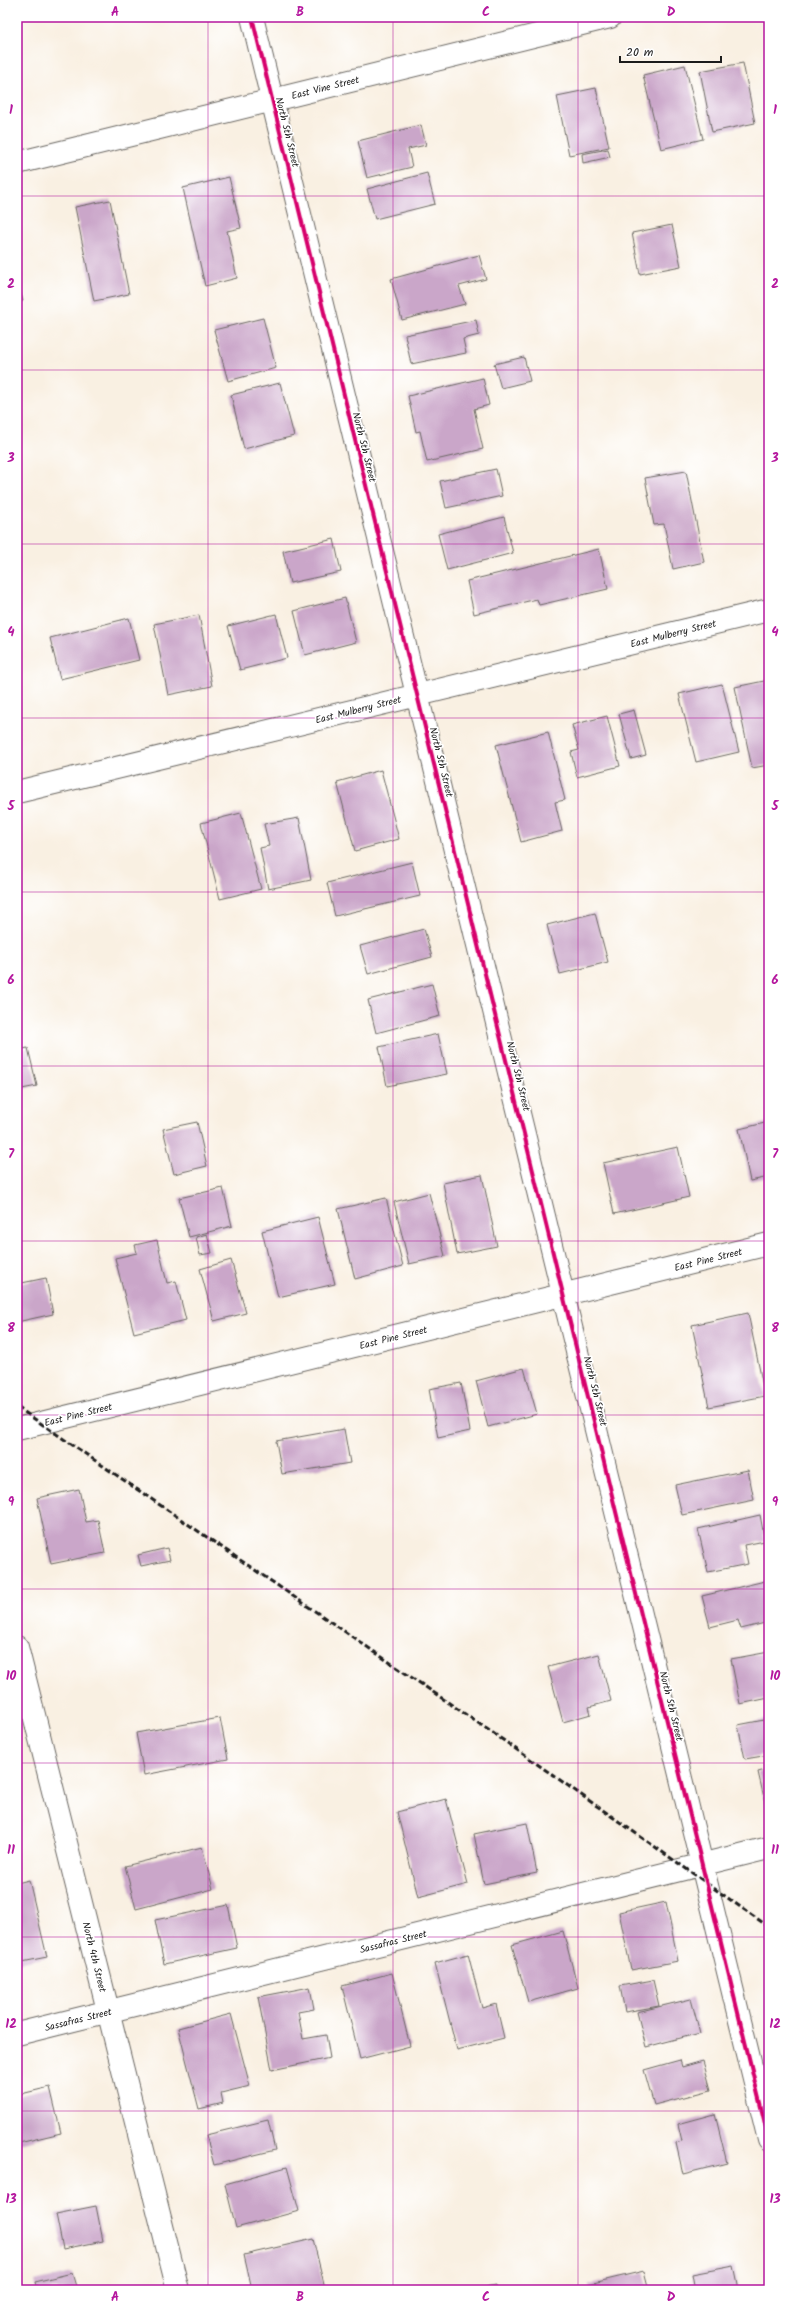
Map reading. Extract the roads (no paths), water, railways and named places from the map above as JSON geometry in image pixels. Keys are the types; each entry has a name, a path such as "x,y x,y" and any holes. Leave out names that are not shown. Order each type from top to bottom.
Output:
{"street":[{"name":"North 5th Street","path":"252,17 769,2140"},
{"name":"East Vine Street","path":"17,163 610,17"},
{"name":"East Mulberry Street","path":"17,792 769,610"},
{"name":"East Pine Street","path":"17,1429 769,1244"},
{"name":"North 4th Street","path":"17,1647 178,2290"},
{"name":"Sassafras Street","path":"17,2034 769,1848"}],"railway":[{"path":"17,1407 503,1740 769,1927"}]}
